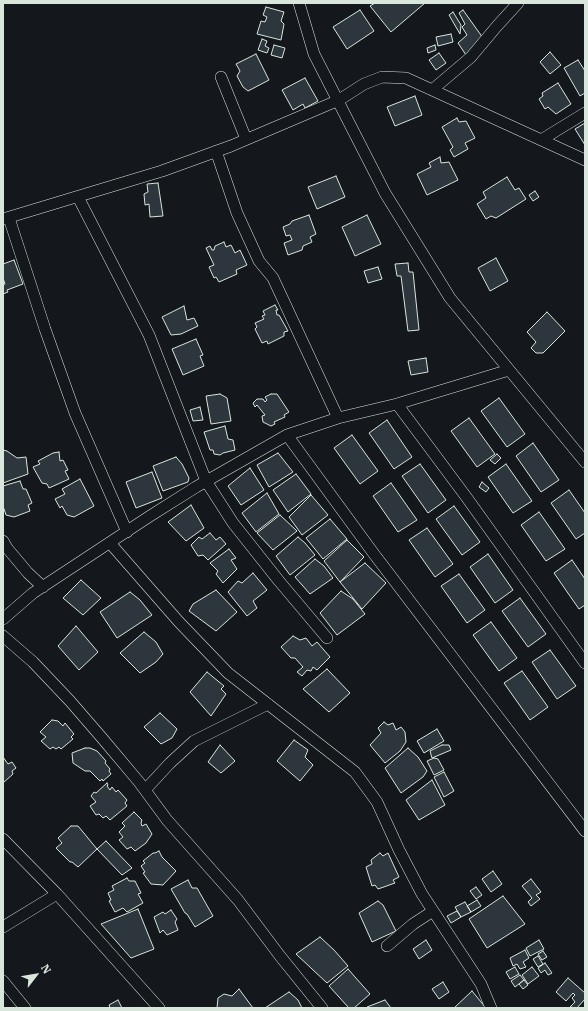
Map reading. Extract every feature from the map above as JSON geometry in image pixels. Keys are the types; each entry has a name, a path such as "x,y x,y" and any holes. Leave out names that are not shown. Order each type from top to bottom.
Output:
{"street":[{"path":"299,3 314,54 339,100 385,193 450,298 585,462"},
{"path":"432,90 471,57 518,3"},
{"path":"221,77 246,139"},
{"path":"127,532 75,413 6,218 162,171 216,151 339,100 364,84 382,77 406,78 585,160"},
{"path":"541,140 585,113"},
{"path":"216,151 236,213 258,261 273,278 338,418"},
{"path":"78,197 149,335 206,481 233,523 278,581 327,638"},
{"path":"3,619 34,593 110,543 206,481 287,435 338,418 396,404 509,370"},
{"path":"396,404 467,498 585,663"},
{"path":"287,435 374,554 585,831"},
{"path":"3,541 19,563 43,587"},
{"path":"110,543 179,622 223,668 355,772 377,802 399,850 422,894 481,984 491,1008"},
{"path":"3,636 33,662 102,738 145,790 166,820 238,900 280,956 322,1008"},
{"path":"145,790 194,741 268,704"},
{"path":"3,839 57,894 159,1008"},
{"path":"3,927 57,894"},
{"path":"387,946 413,924 433,911"},
{"path":"3,981 25,1008"}],"building":[{"path":"375,3 425,3 391,32 370,6"},
{"path":"266,7 284,12 281,21 284,24 281,40 257,34 261,21 265,22 267,17 263,15"},
{"path":"360,10 374,31 347,49 333,27"},
{"path":"463,10 483,38 466,55 458,43 467,35 462,27 465,24 459,13"},
{"path":"453,12 461,25 460,34 449,15"},
{"path":"451,34 453,42 438,46 436,37"},
{"path":"262,39 267,41 265,46 269,48 267,53 258,50"},
{"path":"274,45 285,48 282,58 271,55"},
{"path":"435,45 436,50 428,53 427,48"},
{"path":"550,52 561,65 550,74 540,62"},
{"path":"439,53 446,63 436,70 429,60"},
{"path":"256,54 269,80 248,91 243,87 237,76 240,71 236,64"},
{"path":"578,60 585,71 585,93 580,96 564,68"},
{"path":"305,78 318,101 305,108 303,104 293,110 282,90"},
{"path":"558,83 571,104 556,114 548,107 545,109 539,99 543,96 542,93"},
{"path":"415,96 422,115 395,126 387,107"},
{"path":"457,118 459,122 466,121 475,138 465,143 468,149 454,157 450,150 453,147 442,127"},
{"path":"585,123 585,145 575,129"},
{"path":"440,157 441,163 449,162 458,180 427,195 417,174 431,167 429,163"},
{"path":"336,176 345,197 317,209 308,187"},
{"path":"507,177 515,190 519,188 526,199 496,218 491,216 486,219 477,204 486,198 483,192"},
{"path":"158,183 163,216 150,217 149,204 145,205 144,194 148,192 147,184"},
{"path":"535,191 539,197 533,201 529,195"},
{"path":"309,215 316,234 310,237 312,242 303,246 302,250 288,255 284,243 292,240 290,235 286,236 283,227 290,224 292,221"},
{"path":"367,215 381,244 355,256 342,227"},
{"path":"224,242 226,247 231,245 235,253 240,250 247,265 236,270 237,274 219,282 216,277 214,278 209,267 214,265 206,248 210,246 212,250 214,250 215,246"},
{"path":"496,258 508,281 490,291 478,268"},
{"path":"14,260 23,284 7,290 8,292 3,294 3,285 5,284 3,278 3,264"},
{"path":"408,263 409,272 413,272 419,330 408,331 401,276 397,276 395,264"},
{"path":"378,267 382,279 368,283 364,271"},
{"path":"275,305 278,310 276,310 277,315 279,315 288,331 284,332 284,336 268,344 267,341 262,343 255,329 257,327 255,323 264,319 262,316 265,315 263,311"},
{"path":"184,306 187,320 194,318 198,326 181,334 171,335 162,317"},
{"path":"547,312 565,331 543,353 536,353 531,348 536,342 527,332"},
{"path":"196,339 203,355 200,356 204,366 183,375 172,349"},
{"path":"426,358 428,372 411,375 408,361"},
{"path":"220,394 227,398 231,421 211,424 206,396"},
{"path":"271,394 277,394 289,412 284,415 285,417 274,422 275,424 271,426 263,422 262,416 265,415 257,405 255,407 253,403 257,399 263,399 265,402 267,400 265,397"},
{"path":"499,398 525,434 507,447 481,411"},
{"path":"200,407 203,420 193,421 190,410"},
{"path":"469,418 495,454 477,467 451,431"},
{"path":"387,420 412,457 394,469 369,433"},
{"path":"225,426 228,439 233,440 235,450 220,455 214,454 213,450 210,450 204,432"},
{"path":"352,435 378,471 360,484 334,448"},
{"path":"533,443 559,480 541,492 516,456"},
{"path":"3,450 17,458 26,457 28,474 3,483"},
{"path":"59,452 60,461 63,460 68,470 65,471 69,479 49,488 47,484 42,483 33,467 40,464 38,461 53,453"},
{"path":"278,453 293,472 269,487 257,465"},
{"path":"497,454 501,458 495,464 490,460"},
{"path":"176,457 182,464 189,478 188,482 163,491 153,466"},
{"path":"420,464 446,500 428,513 402,476"},
{"path":"506,464 532,501 513,513 488,477"},
{"path":"250,468 264,490 241,505 228,486"},
{"path":"152,472 162,498 136,508 126,482"},
{"path":"296,474 311,494 288,512 273,490"},
{"path":"80,479 94,506 74,517 67,515 62,506 60,508 55,499 65,494 62,489"},
{"path":"20,481 23,489 26,489 32,503 28,505 30,511 14,517 6,515 3,506 3,486"},
{"path":"482,482 489,488 486,492 479,487"},
{"path":"391,483 417,520 398,532 373,496"},
{"path":"569,490 585,513 585,533 576,539 551,503"},
{"path":"267,493 279,514 256,532 242,513"},
{"path":"311,495 328,515 302,535 289,517"},
{"path":"191,505 204,528 186,541 168,522"},
{"path":"454,506 480,542 462,555 436,519"},
{"path":"539,512 565,549 546,561 521,525"},
{"path":"280,515 297,531 273,550 257,533"},
{"path":"330,519 347,539 323,559 306,538"},
{"path":"427,528 453,564 435,577 409,540"},
{"path":"210,533 216,540 220,537 226,544 208,560 203,555 198,556 191,545 199,537 202,539"},
{"path":"298,537 315,555 290,575 276,556"},
{"path":"347,540 364,557 340,582 324,561"},
{"path":"229,549 236,558 231,560 237,569 223,583 216,574 218,571 210,563"},
{"path":"488,554 513,590 495,603 470,567"},
{"path":"315,559 324,566 333,578 310,594 295,577"},
{"path":"572,560 585,579 585,605 579,609 554,573"},
{"path":"365,563 386,583 362,609 340,582"},
{"path":"253,573 267,590 253,601 257,608 247,616 228,592 238,581 242,583"},
{"path":"459,574 485,610 467,623 441,586"},
{"path":"81,580 101,598 83,615 63,598"},
{"path":"216,590 237,612 216,631 189,611 193,604"},
{"path":"341,591 353,599 365,614 337,635 320,613"},
{"path":"130,592 140,600 152,615 117,638 100,612"},
{"path":"520,598 546,634 528,647 502,611"},
{"path":"491,622 517,658 499,671 473,635"},
{"path":"76,626 98,652 79,670 58,646"},
{"path":"144,632 156,642 163,654 156,662 140,673 120,653"},
{"path":"293,636 300,640 306,638 312,646 317,642 330,657 317,670 313,667 311,671 307,670 302,676 297,672 303,667 295,658 291,658 281,647"},
{"path":"550,650 576,686 557,699 532,662"},
{"path":"327,669 350,693 329,712 303,689"},
{"path":"522,671 548,707 530,720 504,683"},
{"path":"207,672 224,686 221,689 226,694 211,716 190,692"},
{"path":"160,713 177,729 172,738 161,744 144,727"},
{"path":"52,720 58,721 63,726 65,723 74,734 71,737 73,739 61,749 59,747 56,749 53,747 50,749 41,741 46,737 40,732"},
{"path":"384,722 388,725 393,723 396,730 401,727 405,732 406,742 400,751 385,763 370,745 381,733 378,728"},
{"path":"437,729 444,741 424,753 417,741"},
{"path":"294,740 308,750 305,757 313,765 300,781 277,761"},
{"path":"220,745 235,761 221,773 208,762"},
{"path":"442,745 449,745 451,750 432,758 430,751"},
{"path":"85,748 90,748 97,751 106,761 105,763 110,769 109,771 111,774 103,781 102,779 100,781 90,771 85,771 73,763 72,753"},
{"path":"408,748 418,757 427,771 423,777 401,793 385,768"},
{"path":"3,757 8,764 12,762 16,768 12,771 13,774 3,783"},
{"path":"434,758 438,759 444,770 434,775 427,761"},
{"path":"444,772 454,791 444,797 434,777"},
{"path":"432,780 445,805 419,820 406,800"},
{"path":"107,783 110,790 112,787 116,792 118,790 127,800 125,803 127,806 110,820 106,816 103,818 99,814 96,815 90,806 96,802 91,796 94,792 96,793"},
{"path":"134,812 142,820 142,826 146,824 152,834 146,843 135,851 131,847 127,849 119,840 123,837 119,832 125,826 122,823"},
{"path":"71,826 78,826 97,849 78,867 70,862 56,848 62,843 58,838"},
{"path":"106,841 132,868 122,875 97,849"},
{"path":"159,851 162,857 176,871 163,885 151,884 143,873 145,872 141,866 145,863 143,861 153,853"},
{"path":"380,853 383,856 388,853 399,877 393,880 395,883 378,889 375,885 372,886 366,867 372,864 371,860"},
{"path":"493,871 502,884 491,892 482,879"},
{"path":"127,878 129,881 135,881 141,893 138,894 143,903 127,912 123,908 115,912 109,901 111,900 108,893 114,890 112,886"},
{"path":"531,879 541,892 536,895 540,899 531,906 528,902 532,898 522,886"},
{"path":"188,880 192,888 197,888 213,916 195,927 171,889"},
{"path":"476,887 482,895 476,899 470,891"},
{"path":"503,896 525,924 487,948 469,919"},
{"path":"477,900 481,906 471,912 467,906"},
{"path":"378,901 383,905 396,931 372,942 359,913"},
{"path":"465,902 471,912 461,917 455,907"},
{"path":"138,909 154,949 131,958 101,924"},
{"path":"171,910 177,919 175,922 178,930 167,935 163,930 160,933 154,917 163,912 165,914"},
{"path":"457,911 461,917 451,923 447,916"},
{"path":"320,937 348,966 327,983 296,954"},
{"path":"426,940 432,950 419,959 413,949"},
{"path":"539,940 544,949 530,956 526,948"},
{"path":"525,950 529,958 523,962 526,967 520,969 517,964 513,966 510,958"},
{"path":"543,951 547,957 542,960 538,954"},
{"path":"538,956 543,964 538,967 533,959"},
{"path":"545,963 552,973 548,975 545,970 541,973 538,968"},
{"path":"515,967 519,974 510,979 506,972"},
{"path":"532,967 539,976 528,984 522,975"},
{"path":"348,969 370,994 354,1008 349,1008 329,986"},
{"path":"520,975 524,980 515,987 511,981"},
{"path":"568,978 585,993 585,999 577,1008 570,1007 575,1002 572,998 575,995 573,993 566,1001 556,992"},
{"path":"524,980 528,985 523,989 519,984"},
{"path":"443,982 449,992 439,999 432,989"},
{"path":"239,989 253,1008 217,1008 218,998 224,994 232,996"},
{"path":"472,991 486,1008 454,1008"},
{"path":"289,992 298,1000 302,1008 265,1008"},
{"path":"118,1000 122,1008 110,1008 109,1005"},
{"path":"385,1000 391,1008 366,1008 367,1007"}]}
